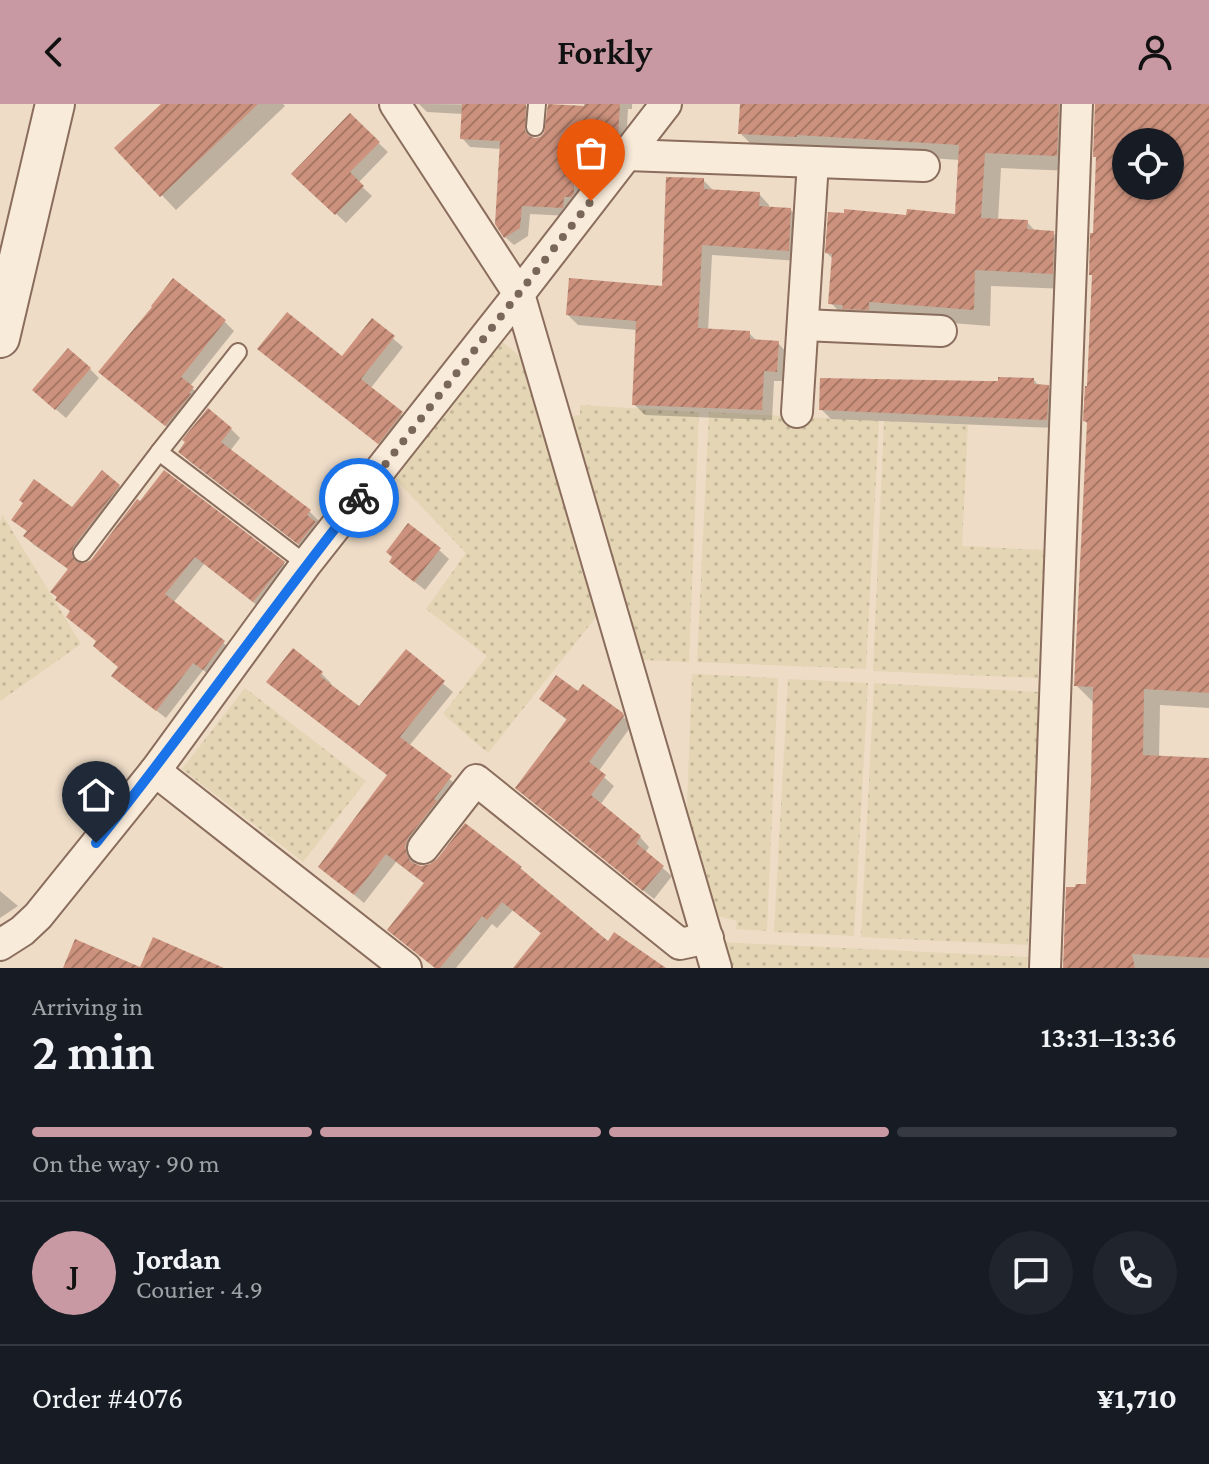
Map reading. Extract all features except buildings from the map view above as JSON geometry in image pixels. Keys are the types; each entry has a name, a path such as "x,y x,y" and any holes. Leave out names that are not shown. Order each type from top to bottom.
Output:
{"street":[{"path":"0,338 55,104"},
{"path":"395,104 519,294 716,968"},
{"path":"0,945 38,916 155,771 306,564 666,104"},
{"path":"1045,968 1077,104"},
{"path":"627,155 924,166"},
{"path":"797,412 813,162"},
{"path":"803,325 941,331"},
{"path":"155,771 406,968"},
{"path":"423,848 476,780 680,944 708,938"}],"lane":[{"path":"535,127 537,104"},
{"path":"82,553 238,352"},
{"path":"159,452 306,564"}],"shaded area":[{"path":"501,341 523,359 600,612 488,753 443,714 487,656 426,609 466,553 395,479"},
{"path":"580,405 699,412 689,662 643,660 570,416 580,415"},
{"path":"709,412 879,421 866,669 697,662"},
{"path":"884,421 968,425 962,546 1044,550 1038,678 873,671"},
{"path":"2,514 81,644 0,701 0,524"},
{"path":"692,674 778,678 767,931 736,929 737,921 714,915 686,831"},
{"path":"788,679 868,683 854,936 774,932"},
{"path":"874,683 1040,692 1028,945 861,937"},
{"path":"245,688 366,781 303,862 182,769"},
{"path":"719,942 1028,957 1027,968 727,968"}],"way so far":[{"path":"359,498 591,201"}],"route":[{"path":"96,843 155,771 306,564 359,498"}]}
